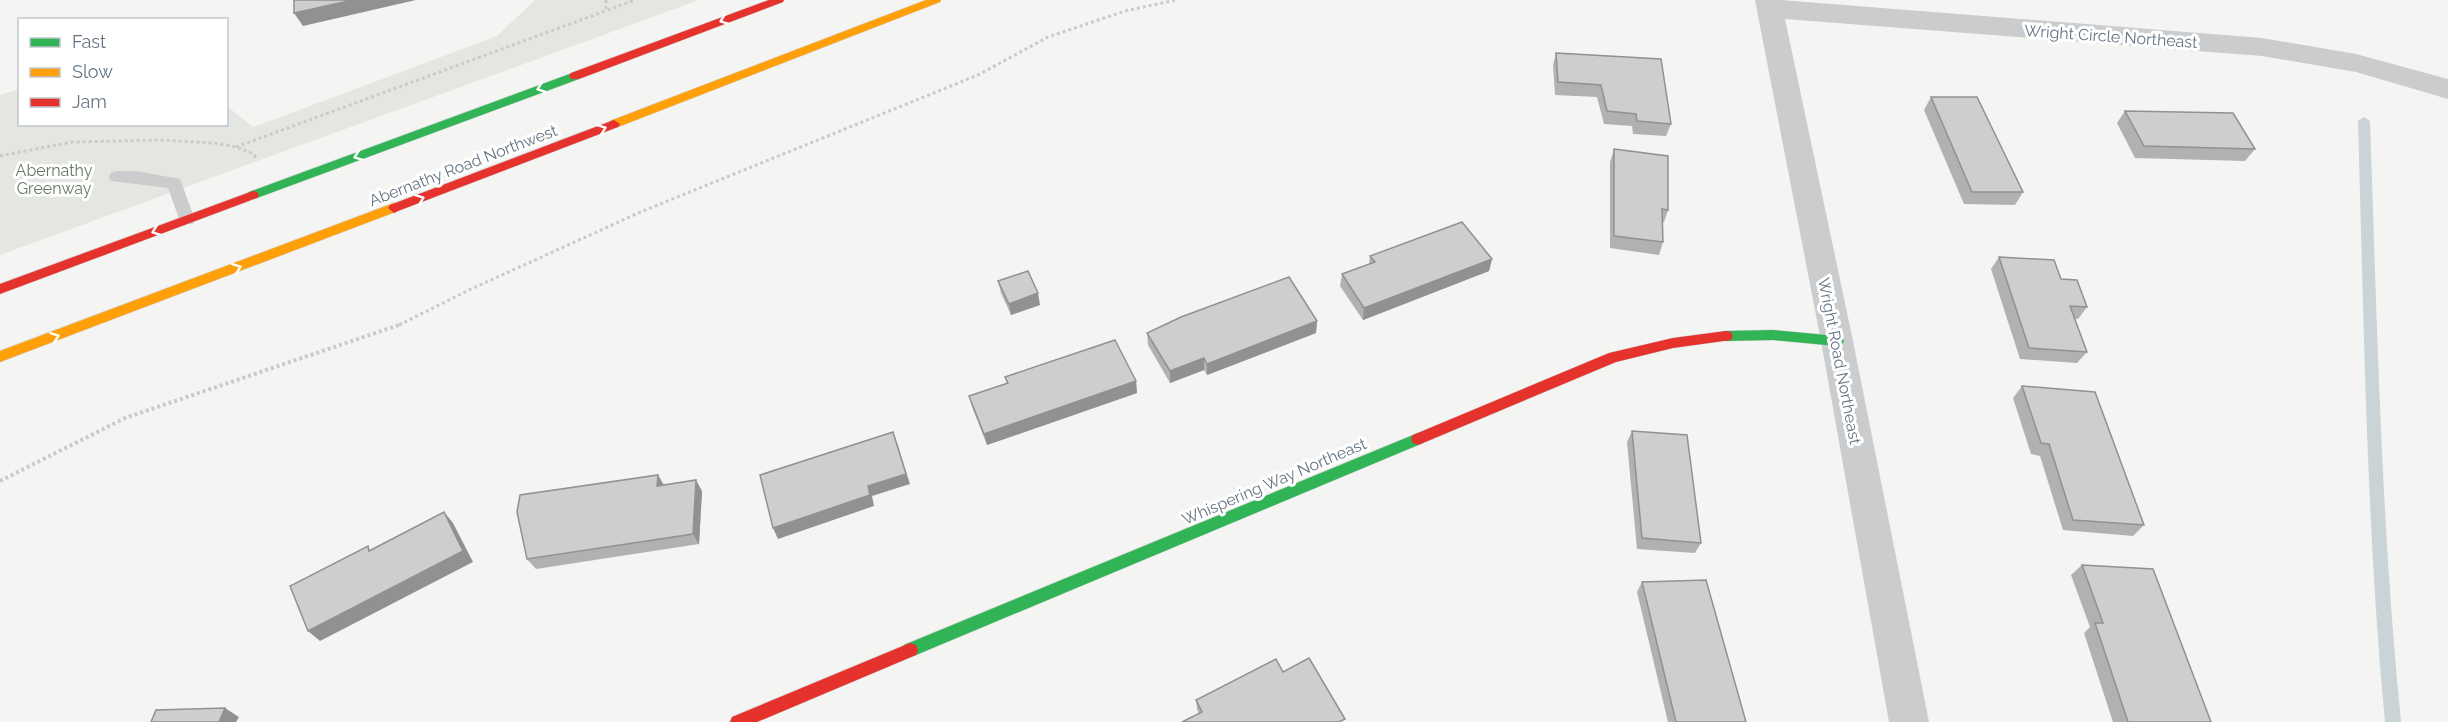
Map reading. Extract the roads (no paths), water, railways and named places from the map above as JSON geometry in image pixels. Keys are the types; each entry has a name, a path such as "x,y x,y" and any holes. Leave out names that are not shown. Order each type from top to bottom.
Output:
{"main road":[{"path":"0,290 779,0"},
{"name":"Abernathy Road Northwest","path":"0,357 498,169 936,0"},
{"name":"Whispering Way Northeast","path":"738,722 1614,357 1664,344 1718,336 1773,335 1837,341"}],"street":[{"name":"Wright Circle Northeast","path":"1769,4 2262,47 2334,57 2401,73 2448,88"},
{"name":"Wright Road Northeast","path":"1769,4 1837,341 1909,722"}],"lane":[{"path":"117,177 136,177 174,183 187,220"}],"waterway":[{"path":"2364,121 2373,415 2385,640 2393,722"}],"park label":[{"name":"Abernathy Greenway","path":"54,179"}]}
